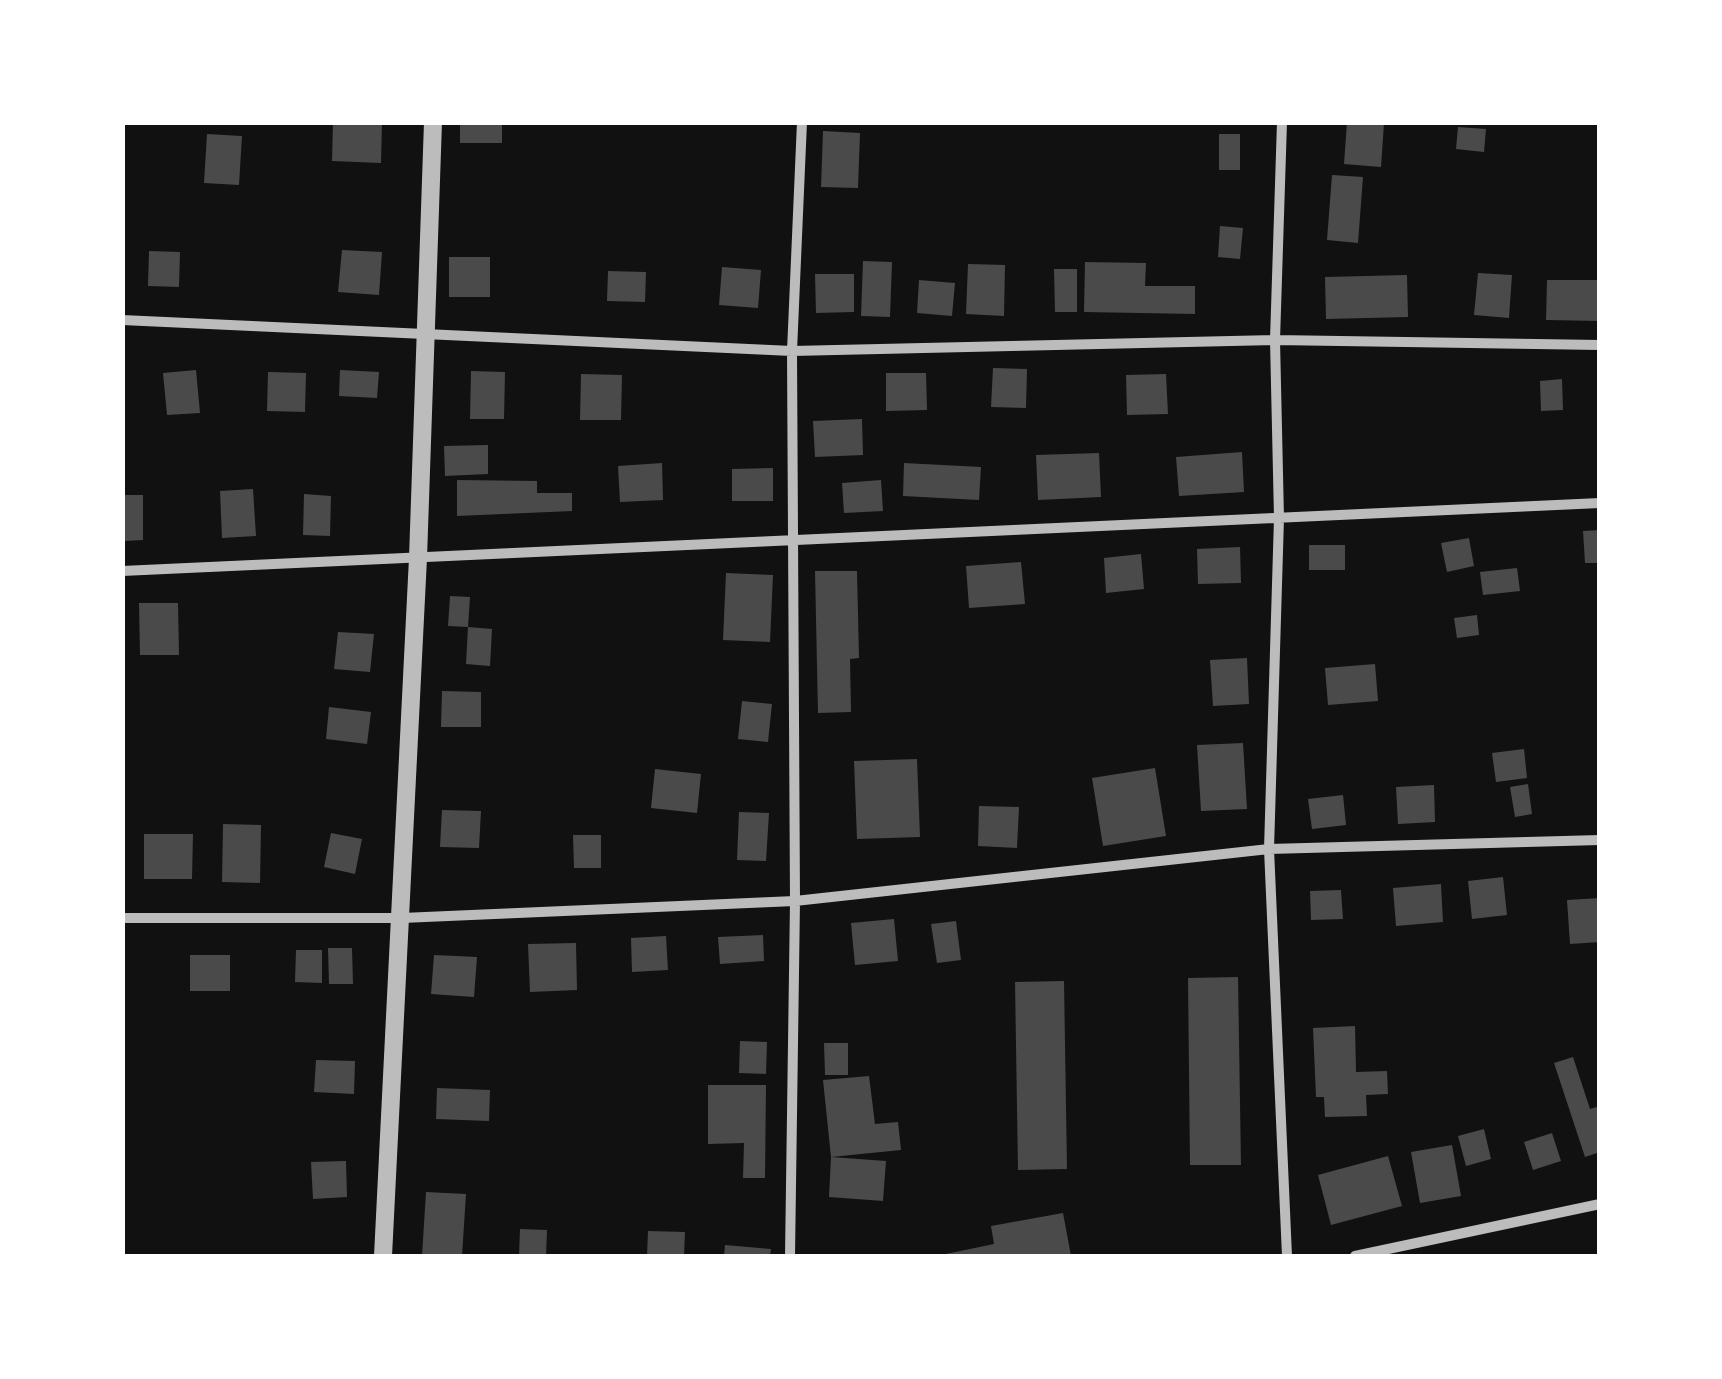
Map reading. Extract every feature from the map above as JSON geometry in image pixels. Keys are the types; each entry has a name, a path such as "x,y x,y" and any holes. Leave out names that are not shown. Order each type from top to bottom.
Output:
{"street":[{"path":"384,1256 428,332 433,122"},
{"path":"790,1256 795,901 792,350 802,122"},
{"path":"1282,122 1275,340 1278,518 1269,850 1287,1256"},
{"path":"122,320 792,350 1275,340 1600,346"},
{"path":"122,571 1600,503"},
{"path":"122,918 402,918 795,901 1269,850 1600,840"},
{"path":"1355,1256 1600,1204"}],"building":[{"path":"333,122 382,122 381,163 332,161"},
{"path":"460,122 502,122 502,143 460,143"},
{"path":"1347,122 1384,123 1381,167 1344,164"},
{"path":"1458,127 1486,129 1484,152 1456,149"},
{"path":"823,131 860,133 858,188 821,187"},
{"path":"207,134 242,136 239,185 204,183"},
{"path":"1219,134 1240,134 1240,170 1219,170"},
{"path":"1332,175 1363,177 1358,243 1327,240"},
{"path":"1220,226 1243,228 1240,259 1218,257"},
{"path":"342,250 382,252 379,295 338,292"},
{"path":"149,251 180,252 179,287 148,286"},
{"path":"449,257 490,257 490,297 449,297"},
{"path":"863,261 892,262 890,317 861,316"},
{"path":"1085,262 1146,263 1145,286 1195,286 1195,314 1084,312"},
{"path":"968,264 1005,265 1004,316 966,314"},
{"path":"722,267 761,270 758,308 719,305"},
{"path":"1054,269 1077,269 1077,312 1055,312"},
{"path":"608,271 646,272 645,302 607,301"},
{"path":"1478,273 1512,275 1509,318 1474,315"},
{"path":"815,274 854,274 854,312 816,313"},
{"path":"1407,275 1408,317 1326,319 1325,277"},
{"path":"919,280 955,283 952,316 917,313"},
{"path":"1547,280 1600,280 1600,321 1546,320"},
{"path":"993,368 1027,369 1026,408 991,407"},
{"path":"196,370 200,413 167,415 163,373"},
{"path":"340,370 379,372 377,398 339,396"},
{"path":"471,371 505,372 504,419 470,419"},
{"path":"268,372 306,373 305,412 267,411"},
{"path":"886,373 926,373 927,410 886,411"},
{"path":"581,374 622,375 621,420 580,420"},
{"path":"1166,374 1168,414 1127,415 1126,375"},
{"path":"1562,379 1563,410 1541,411 1540,381"},
{"path":"862,419 863,455 815,457 813,421"},
{"path":"488,445 488,474 445,476 444,446"},
{"path":"1242,452 1244,492 1179,496 1176,457"},
{"path":"1099,453 1101,497 1038,500 1036,455"},
{"path":"662,463 663,500 620,502 618,466"},
{"path":"904,463 981,467 979,500 903,496"},
{"path":"773,468 773,501 732,501 732,469"},
{"path":"457,480 537,481 537,493 572,493 572,511 457,516"},
{"path":"881,480 883,511 844,513 842,483"},
{"path":"253,489 256,536 222,538 220,491"},
{"path":"304,494 331,496 330,536 303,535"},
{"path":"125,495 143,495 143,540 125,541"},
{"path":"1600,530 1600,563 1585,563 1583,531"},
{"path":"1469,538 1474,566 1447,572 1441,543"},
{"path":"1309,545 1345,545 1345,570 1309,570"},
{"path":"1240,547 1241,583 1198,584 1197,549"},
{"path":"1141,554 1144,589 1106,593 1104,558"},
{"path":"1021,562 1025,604 969,608 966,566"},
{"path":"1517,568 1520,591 1483,595 1480,572"},
{"path":"815,571 857,571 859,658 850,659 851,712 818,713"},
{"path":"726,573 773,575 770,642 723,640"},
{"path":"450,596 470,597 468,627 448,626"},
{"path":"139,603 178,603 179,655 140,655"},
{"path":"1477,615 1479,635 1457,638 1454,618"},
{"path":"468,627 492,629 490,666 466,664"},
{"path":"338,632 374,634 370,672 334,669"},
{"path":"1247,658 1249,704 1213,706 1210,660"},
{"path":"1375,664 1378,701 1328,705 1325,668"},
{"path":"442,691 481,692 481,727 441,727"},
{"path":"742,701 772,704 768,742 738,739"},
{"path":"329,707 371,712 367,744 326,739"},
{"path":"1243,743 1247,809 1201,811 1197,745"},
{"path":"1524,749 1527,778 1496,782 1492,753"},
{"path":"917,759 920,837 857,839 854,761"},
{"path":"1155,768 1166,836 1103,846 1092,778"},
{"path":"655,769 701,774 697,813 651,808"},
{"path":"1528,784 1532,814 1515,817 1510,787"},
{"path":"1434,785 1435,822 1398,824 1396,787"},
{"path":"1343,795 1346,825 1312,829 1308,799"},
{"path":"979,806 1019,807 1017,848 978,846"},
{"path":"442,810 481,811 479,848 440,847"},
{"path":"739,812 769,813 766,861 737,860"},
{"path":"223,824 261,825 260,883 222,882"},
{"path":"331,833 362,839 355,874 324,867"},
{"path":"144,834 193,834 192,879 144,879"},
{"path":"573,835 601,835 601,868 574,868"},
{"path":"1503,877 1507,915 1472,919 1468,881"},
{"path":"1441,884 1443,922 1396,926 1393,888"},
{"path":"1341,890 1343,919 1311,920 1310,891"},
{"path":"1600,898 1600,942 1570,944 1567,900"},
{"path":"894,919 898,961 855,965 851,923"},
{"path":"956,921 961,960 937,963 931,924"},
{"path":"763,935 764,961 720,964 718,937"},
{"path":"666,936 668,970 632,972 631,938"},
{"path":"576,943 577,990 530,992 528,944"},
{"path":"328,948 352,948 353,984 329,984"},
{"path":"296,950 322,950 322,983 295,982"},
{"path":"190,955 230,955 230,991 190,991"},
{"path":"434,955 477,957 474,997 431,994"},
{"path":"1238,977 1241,1165 1190,1165 1188,978"},
{"path":"1064,981 1067,1169 1018,1170 1015,982"},
{"path":"1355,1026 1356,1072 1387,1071 1388,1094 1366,1095 1367,1116 1325,1117 1324,1097 1316,1097 1313,1028"},
{"path":"740,1041 767,1042 766,1074 739,1073"},
{"path":"824,1043 848,1043 848,1075 825,1075"},
{"path":"1573,1057 1590,1109 1600,1106 1600,1152 1585,1157 1554,1063"},
{"path":"316,1060 355,1061 354,1094 314,1092"},
{"path":"869,1076 875,1124 898,1122 901,1150 831,1157 823,1080"},
{"path":"708,1085 766,1085 765,1178 743,1178 744,1143 708,1144"},
{"path":"437,1088 490,1090 489,1121 436,1119"},
{"path":"1484,1129 1491,1159 1466,1166 1458,1136"},
{"path":"1552,1133 1561,1161 1533,1170 1524,1142"},
{"path":"1452,1145 1461,1196 1420,1203 1411,1152"},
{"path":"1388,1156 1402,1206 1331,1225 1318,1175"},
{"path":"831,1157 886,1161 883,1201 829,1197"},
{"path":"346,1161 347,1197 313,1199 311,1162"},
{"path":"426,1192 466,1194 462,1256 422,1256"},
{"path":"1063,1213 1071,1256 936,1256 994,1244 991,1226"},
{"path":"520,1229 547,1230 546,1256 519,1256"},
{"path":"648,1231 685,1232 684,1256 647,1256"},
{"path":"725,1245 771,1249 770,1256 724,1256"}]}
